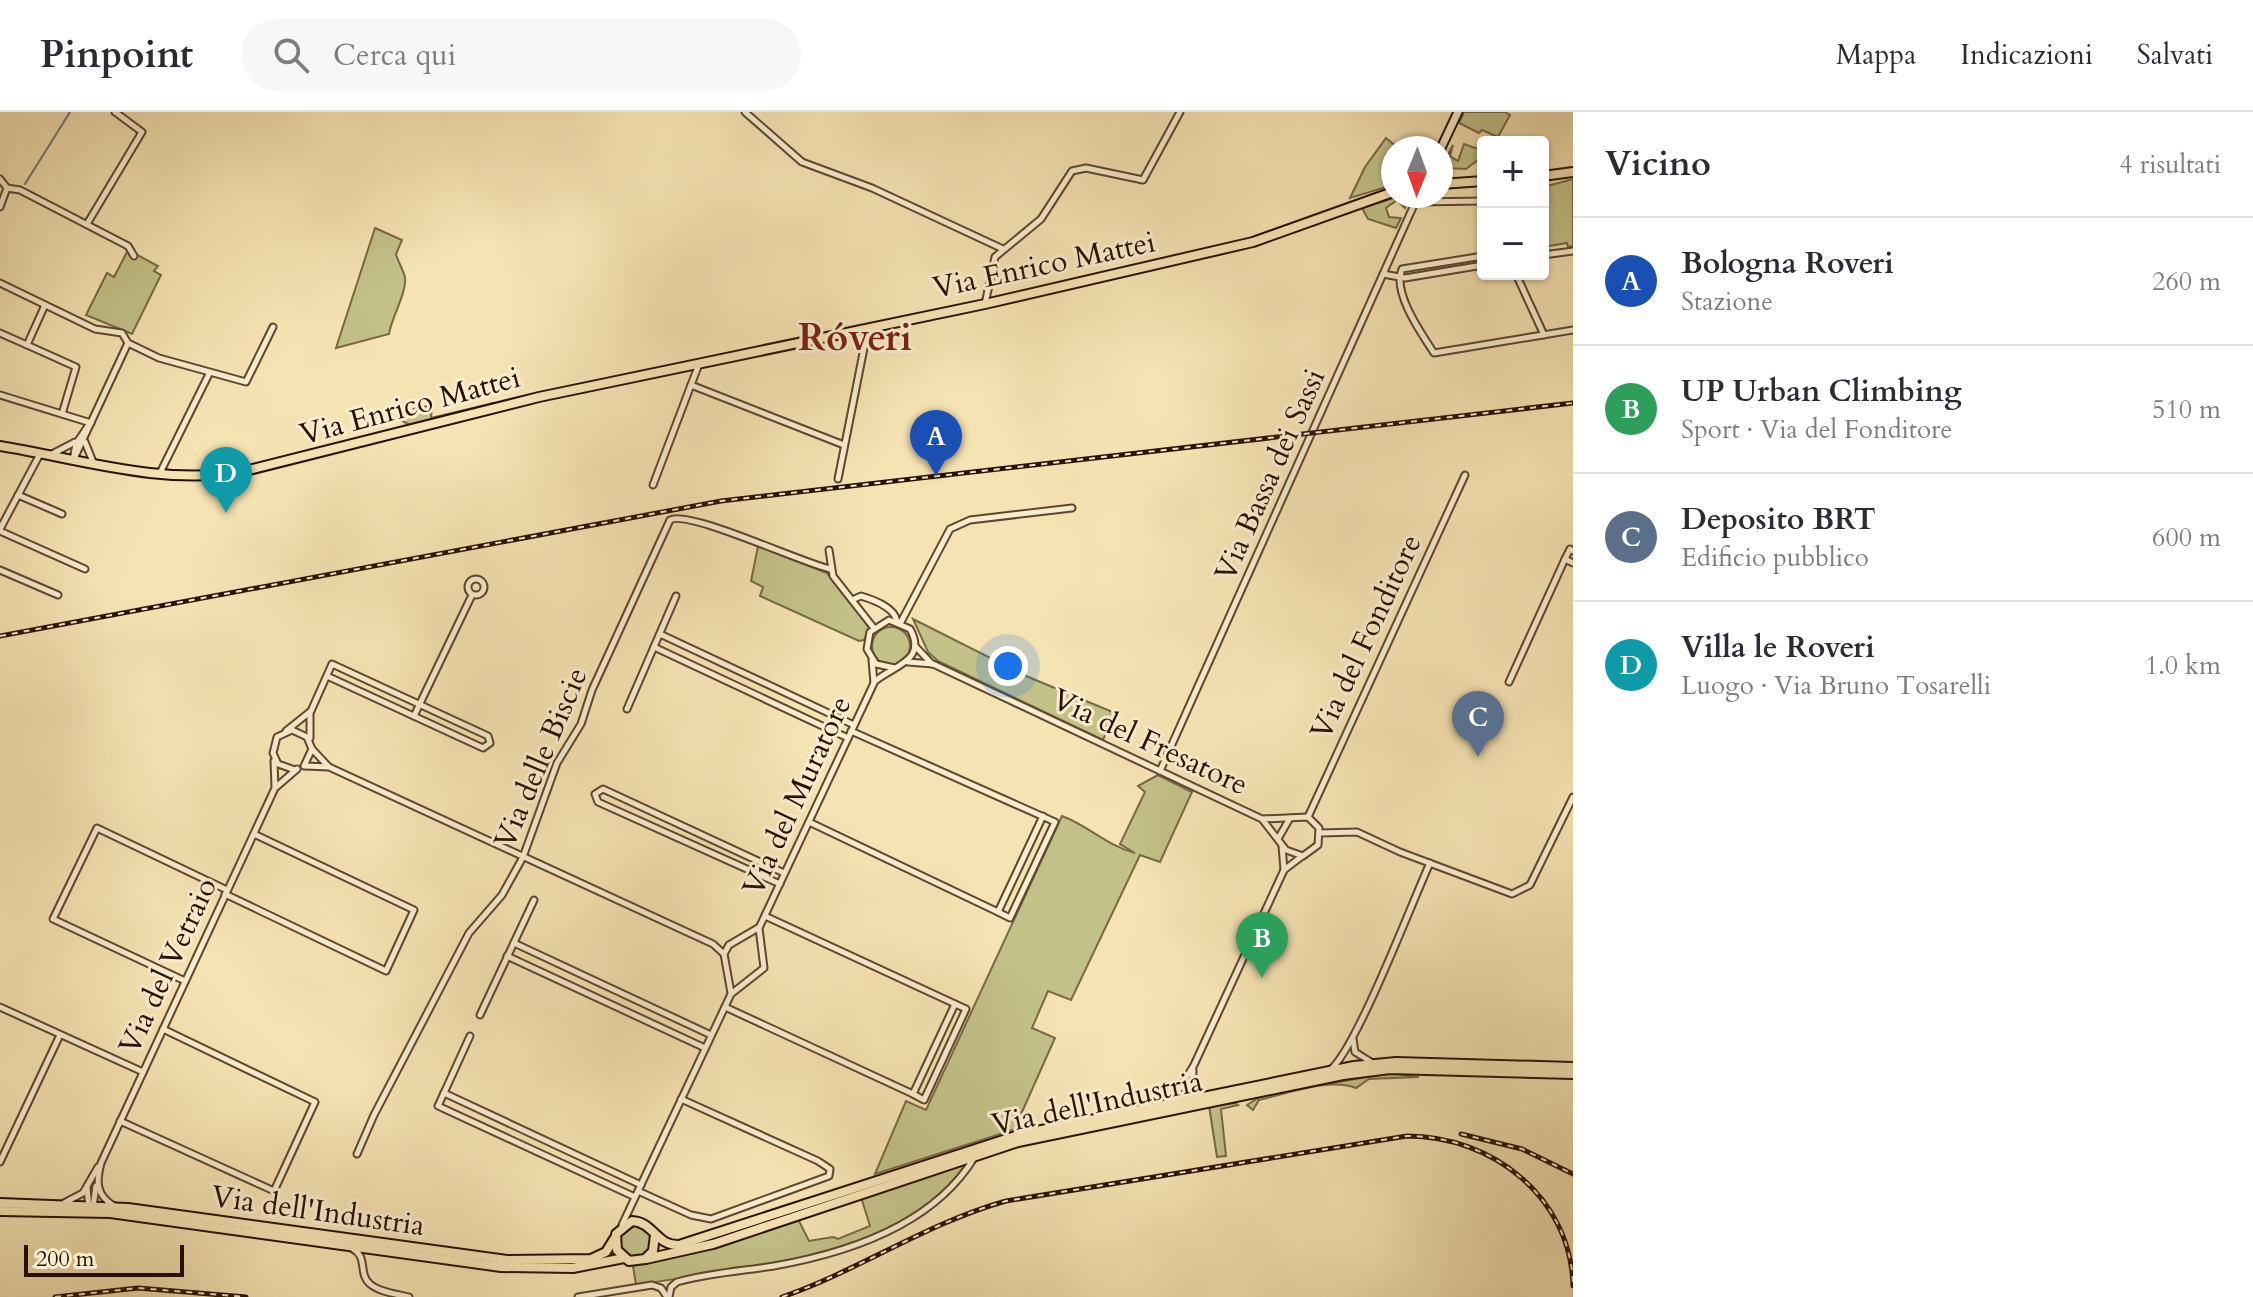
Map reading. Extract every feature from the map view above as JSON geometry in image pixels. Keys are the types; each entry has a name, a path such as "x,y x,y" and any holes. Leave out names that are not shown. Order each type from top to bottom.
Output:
{"main road":[{"path":"1447,136 1458,112"},
{"path":"1549,175 1573,172"},
{"path":"1453,183 1477,181"},
{"name":"Via Enrico Mattei","path":"0,446 96,466 159,474 226,475 539,397 985,304 1253,242 1381,196"},
{"name":"Via dell'Industria","path":"645,1259 731,1238 975,1155 1219,1093 1376,1063 1573,1067"},
{"name":"Via dell'Industria","path":"655,1235 669,1245 690,1242 1004,1138 1163,1104 1380,1070 1573,1074"},
{"name":"Via dell'Industria","path":"0,1203 64,1203 349,1247 520,1268 581,1267 624,1258"},
{"name":"Via dell'Industria","path":"0,1211 114,1206 498,1260 595,1258 609,1249 616,1234"},
{"path":"632,1221 643,1222 655,1235 653,1251 645,1259 634,1262 624,1258 617,1250 616,1234 622,1225 632,1221"}],"street":[{"path":"87,224 142,132 115,112"},
{"path":"745,112 802,162 872,188 1003,249"},
{"path":"985,304 991,267 1003,249 1041,219 1072,171 1086,168 1143,180 1152,169 1180,112"},
{"path":"0,207 4,183 128,246 134,256"},
{"path":"1453,200 1477,201"},
{"name":"Via Bassa dei Sassi","path":"1160,771 1413,208"},
{"path":"1549,254 1573,251"},
{"path":"1477,257 1402,269 1398,278 1434,353 1573,330"},
{"path":"1383,274 1398,278 1477,266"},
{"path":"1519,280 1544,335"},
{"path":"0,284 95,329 122,333 128,343 209,374 246,382 273,327"},
{"path":"27,345 46,304"},
{"path":"838,479 868,327"},
{"path":"0,333 76,367 62,414"},
{"path":"73,461 128,343"},
{"path":"653,485 699,364"},
{"path":"159,474 209,374"},
{"path":"691,385 844,445"},
{"path":"0,395 91,423"},
{"path":"82,439 62,451 43,455 0,530 85,569"},
{"path":"82,439 96,466"},
{"name":"Via del Fonditore","path":"1308,817 1465,475"},
{"path":"18,495 62,514"},
{"path":"899,622 940,541 950,529 970,520 1072,508"},
{"name":"Via delle Biscie","path":"357,1154 374,1115 469,933 502,895 523,857 557,763 581,724 592,690 670,520 680,517 712,526 830,569"},
{"path":"1509,682 1565,559 1570,549 1573,551"},
{"path":"829,550 830,569 873,627"},
{"path":"1565,559 1573,563"},
{"path":"0,570 58,595"},
{"path":"414,716 472,595"},
{"path":"627,709 676,596"},
{"path":"852,600 867,598 890,609 913,634 915,646 908,662 895,668 882,667 872,660 866,643 873,627 883,621 899,622"},
{"path":"660,634 1055,822 1010,918 809,822"},
{"name":"Via del Fresatore","path":"915,646 933,664 1262,819 1279,838"},
{"path":"654,647 848,738"},
{"name":"Via del Muratore","path":"872,660 874,683"},
{"name":"Via del Fresatore","path":"908,662 933,664"},
{"path":"327,676 483,748 490,743 488,736 332,664 311,711 310,741 312,749 329,767 713,944 724,954 731,994"},
{"name":"Via del Muratore","path":"741,939 759,928 874,683 895,668"},
{"path":"751,693 758,680"},
{"path":"311,711 274,742 274,758 284,768 329,767"},
{"path":"286,731 297,731 310,741"},
{"path":"305,766 312,749"},
{"name":"Via del Vetraio","path":"274,758 275,788"},
{"name":"Via del Vetraio","path":"64,1203 77,1197 101,1163 275,788 297,769"},
{"path":"780,884 598,802 595,794 603,789 785,874"},
{"path":"1320,833 1357,832 1504,892 1524,890 1534,878 1573,797"},
{"path":"998,912 1043,816"},
{"path":"1163,1104 1184,1082 1194,1065 1284,870 1315,850 1320,833 1317,824 1308,817 1291,818 1283,826 1279,838 1284,870"},
{"name":"Via del Fresatore","path":"1262,819 1291,818"},
{"path":"185,981 53,919 97,828 386,971 414,910 253,834"},
{"path":"686,842 692,831"},
{"path":"1282,845 1291,853 1303,856"},
{"path":"1329,1071 1340,1061 1355,1033 1430,863"},
{"path":"480,1015 534,900"},
{"path":"725,1007 924,1100 966,1009 765,916"},
{"name":"Via del Muratore","path":"759,928 761,947"},
{"path":"622,1225 731,994 764,968 761,947 752,940 741,939 729,945 713,944"},
{"path":"514,943 711,1035"},
{"path":"724,954 729,945"},
{"path":"507,956 705,1048"},
{"path":"728,974 748,981"},
{"path":"913,1094 955,1004"},
{"path":"0,1007 143,1072"},
{"path":"120,1121 274,1191 286,1166 315,1102 163,1029"},
{"path":"1355,1033 1353,1046 1356,1055 1376,1063"},
{"path":"0,1162 60,1035"},
{"path":"470,1036 438,1106 637,1194 691,1215 711,1219 829,1176 830,1169 818,1161 681,1099"},
{"path":"1190,1101 1194,1065"},
{"path":"1192,1079 1201,1091 1219,1093"},
{"path":"1184,1082 1190,1101"},
{"path":"444,1093 545,1140 637,1194 643,1222"},
{"path":"539,1153 545,1140"},
{"path":"668,1297 671,1287 677,1282 806,1259 887,1231 938,1200 962,1176 975,1155"},
{"name":"Via del Vetraio","path":"91,1207 101,1163"},
{"path":"97,1181 103,1198 114,1206"},
{"path":"87,1186 91,1207"},
{"path":"349,1247 361,1254 371,1285 409,1297"},
{"path":"578,1297 652,1285 661,1288 668,1297"}],"shaded area":[{"path":"1464,112 1505,112 1510,115 1499,136 1482,130 1479,133 1459,123"},
{"path":"1464,144 1477,149 1477,161 1466,169 1453,168 1453,158 1458,161"},
{"path":"1381,145 1381,189 1350,198 1365,167"},
{"path":"1573,179 1573,246 1568,247 1567,243 1549,246 1549,185"},
{"path":"1381,202 1381,208 1386,208 1389,217 1401,218 1396,228 1368,219 1362,208"},
{"path":"375,228 402,240 396,254 405,278 401,298 389,334 336,348"},
{"path":"128,250 158,266 154,271 161,275 132,334 86,315 107,273 114,277"},
{"path":"494,403 410,425 398,419 399,414 417,413 414,409 432,405 431,418"},
{"path":"758,546 827,573 865,619 869,629 864,640 859,641 760,596 763,587 751,581"},
{"path":"913,619 1026,676 1115,713 1103,740 938,661 928,652"},
{"path":"891,627 905,632 910,646 905,660 891,665 877,660 872,646 877,632"},
{"path":"1158,775 1192,792 1160,862 1140,855 1071,1000 1048,991 1032,1028 1055,1038 1018,1121 1019,1128 875,1174 906,1101 926,1110 1062,816 1135,853 1120,844 1145,792 1138,786"},
{"path":"1388,1073 1419,1077 1369,1079 1356,1088 1322,1085"},
{"path":"1318,1086 1259,1100 1253,1110 1247,1105 1261,1096"},
{"path":"1238,1105 1221,1109 1226,1156 1217,1157 1209,1106"},
{"path":"967,1162 939,1194 903,1220 862,1239 817,1254 770,1264 636,1285 633,1266 711,1248 798,1219 809,1241 838,1239 870,1226 861,1197"},
{"path":"635,1226 646,1231 651,1242 646,1253 635,1258 624,1253 619,1242 624,1231"}],"waterway":[{"path":"25,184 70,112"}],"railway":[{"path":"0,636 721,501 1573,403"},
{"path":"1461,1134 1522,1149 1573,1174"},
{"path":"782,1297 839,1274 949,1221 1006,1201 1407,1136 1438,1139 1469,1147 1496,1160 1521,1178 1542,1199 1558,1225 1569,1254 1573,1286"},
{"path":"55,1297 138,1288 246,1297"}],"place":[{"name":"Bologna Roveri","path":"936,476"},
{"name":"Villa le Roveri","path":"226,513"},
{"name":"Deposito BRT","path":"1478,757"},
{"name":"UP Urban Climbing","path":"1262,978"}],"district":[{"name":"Róveri","path":"855,338"}]}
